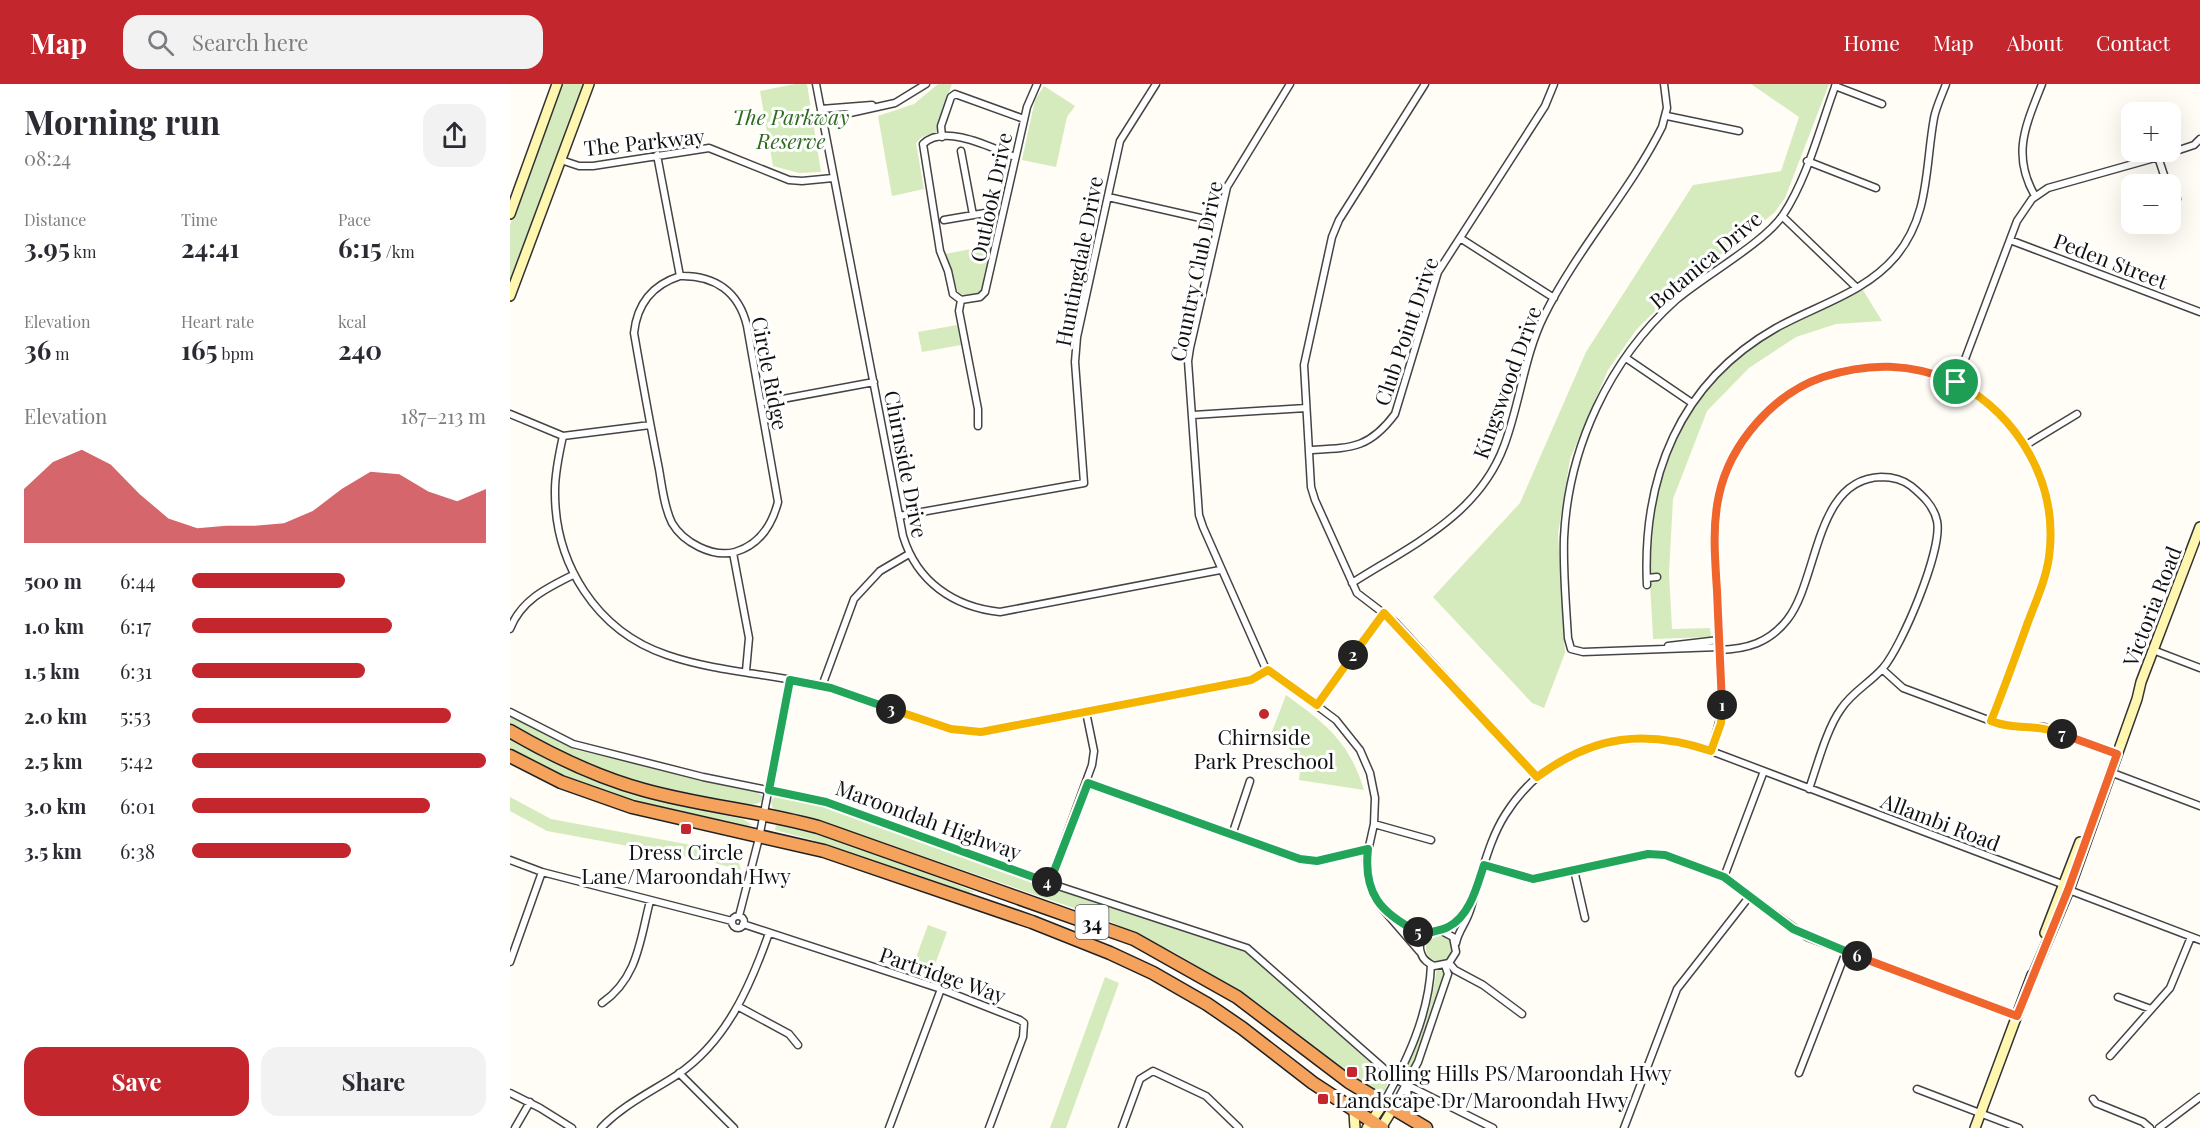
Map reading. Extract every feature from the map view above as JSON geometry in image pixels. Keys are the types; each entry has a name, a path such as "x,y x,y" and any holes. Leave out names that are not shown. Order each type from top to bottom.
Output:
{"highway":[{"name":"Maroondah Highway","path":"510,731 555,757 612,780 669,796 764,813 819,827 1097,924 1159,952 1237,997 1349,1082 1426,1128"},
{"name":"34","path":"510,756 561,782 632,807 701,825 760,835 824,851 1087,943 1154,973 1242,1028 1376,1127"},
{"path":"978,905 986,884"}],"main road":[{"path":"510,214 557,84"},
{"path":"510,296 589,84"},
{"name":"Victoria Road","path":"1975,1128 2065,887 2095,814 2199,532"},
{"name":"Victoria Road","path":"2156,651 2200,544"},
{"path":"1376,1127 1388,1107"},
{"path":"1354,1112 1355,1128"}],"street":[{"name":"Chirnside Drive","path":"816,84 899,516 909,555 929,582 945,594 980,610 1000,612 1220,570"},
{"path":"823,119 885,106 904,99 926,84"},
{"name":"Outlook Drive","path":"960,300 980,297 985,292 1028,100 1037,84"},
{"name":"Huntingdale Drive","path":"899,516 1084,483 1075,350 1120,141 1156,84"},
{"name":"Country Club Drive","path":"1290,84 1232,174 1218,222 1188,361 1199,515 1220,570 1256,650 1268,670 1317,705 1345,729 1363,756 1373,786 1374,824 1368,849 1367,871 1381,907 1420,952"},
{"path":"1425,84 1335,228 1305,354 1304,378 1311,487 1357,593 1384,613 1537,777"},
{"name":"Club Point Drive","path":"1310,450 1344,449 1366,443 1382,432 1395,414 1438,272 1545,106 1554,84"},
{"name":"Kingswood Drive","path":"1352,584 1435,532 1460,512 1482,487 1504,447 1539,327 1554,298 1657,138 1666,116 1668,99 1664,84"},
{"path":"1657,577 1647,581 1646,544 1650,505 1657,476 1669,444 1692,403 1725,366 1762,337 1857,288 1880,273 1896,256 1916,223 1928,184 1934,116 1946,84"},
{"path":"2035,196 2023,162 2021,144 2042,84"},
{"path":"1835,85 1882,104"},
{"name":"Botanica Drive","path":"1809,789 1839,711 1882,669 1900,643 1937,547 1937,520 1921,494 1904,480 1888,477 1873,477 1856,483 1837,500 1795,607 1777,631 1765,641 1747,647 1719,646 1576,652 1568,644 1564,538 1570,489 1581,445 1598,403 1626,358 1674,302 1764,234 1782,216 1807,161 1835,85"},
{"path":"942,137 941,126 951,97 955,94 1024,119"},
{"path":"821,109 852,105 885,106"},
{"path":"1666,116 1739,131"},
{"path":"978,426 978,410 959,311 960,300 953,294 948,271 940,251 922,148 926,140 942,137 964,138 1015,157"},
{"path":"2181,149 2200,139"},
{"name":"The Parkway","path":"561,160 579,166 593,166 709,148 789,180 833,178"},
{"path":"961,151 973,215"},
{"path":"657,155 680,276 653,290 645,299 634,333 667,509 678,531 687,540 708,551 733,553 749,638 746,671"},
{"path":"1807,161 1876,188"},
{"path":"1956,382 2021,214 2035,196 2055,185 2140,162"},
{"path":"1108,197 1218,222"},
{"path":"944,220 991,212"},
{"path":"1782,216 1857,288"},
{"path":"1460,238 1554,298"},
{"name":"Peden Street","path":"2010,240 2200,312"},
{"name":"Circle Ridge","path":"680,276 711,279 729,291 741,306 747,326 778,502 771,522 759,538 733,553"},
{"path":"1626,358 1692,403"},
{"path":"1711,751 1722,712 1715,539 1719,496 1734,456 1762,417 1779,401 1815,380 1867,366 1896,366 1923,371 1956,382 1989,404 2026,445 2045,488 2050,528 2046,573 1991,721"},
{"path":"761,403 874,382"},
{"path":"1193,415 1306,408"},
{"path":"510,414 563,436 650,425"},
{"path":"2026,445 2077,414"},
{"path":"563,436 556,468 556,513 559,532 573,575 600,612 614,625 649,648 683,660 822,686 938,725 966,732 981,732 1251,680 1268,670"},
{"path":"822,686 854,599 866,583 880,571 909,555"},
{"path":"510,629 523,607 536,594 573,575"},
{"path":"1317,705 1384,613"},
{"path":"2156,651 2200,668"},
{"path":"1882,669 1904,688 1991,721 2005,726 2044,727 2117,754"},
{"path":"510,860 542,872 732,921 739,916 760,835 790,680"},
{"name":"Maroondah Highway","path":"510,712 573,744 703,777 826,802 1049,883 1247,948 1397,1080 1492,1128"},
{"path":"1049,883 1088,783 1094,751 1086,712"},
{"name":"Allambi Road","path":"1456,943 1505,814 1537,777 1581,750 1619,740 1660,738 1680,741 1711,751 2200,940"},
{"path":"1724,877 1764,771"},
{"path":"2110,772 2200,806"},
{"path":"1232,835 1250,781"},
{"path":"1088,783 1309,861 1326,860 1368,849"},
{"path":"1374,824 1431,840"},
{"path":"1484,865 1527,878 1648,854 1665,855 1724,877 1806,937 2017,1016"},
{"path":"1574,870 1585,918"},
{"path":"510,962 542,872"},
{"path":"1474,897 1458,920 1426,935 1421,942 1420,952 1431,964 1447,964 1483,985 1522,1014"},
{"path":"1624,1128 1677,988 1749,897"},
{"path":"602,1003 627,981 634,966 650,900"},
{"path":"739,916 743,919 743,924"},
{"name":"Country Club Drive","path":"1390,917 1426,935"},
{"name":"Partridge Way","path":"732,921 735,927 743,924 941,989 1015,1017 1024,1023 1023,1036 989,1128"},
{"path":"1388,1107 1407,1086 1448,974 1447,964 1456,952 1456,943 1450,934 1440,930"},
{"path":"601,1128 612,1116 679,1073 723,1030 739,1007 769,933"},
{"path":"2110,1056 2170,988 2191,937"},
{"path":"1799,1074 1846,952"},
{"path":"1388,1107 1397,1080 1413,1046 1427,1001 1431,964"},
{"path":"889,1128 941,989"},
{"path":"2118,997 2151,1009"},
{"path":"739,1007 789,1034 798,1045"},
{"path":"1146,1064 1149,1072"},
{"path":"1122,1128 1138,1082 1149,1072"},
{"path":"1149,1072 1162,1074 1206,1096 1239,1128"},
{"path":"679,1073 734,1128"},
{"path":"1407,1086 1410,1120"},
{"path":"1917,1089 2019,1128"},
{"path":"510,1093 530,1102 572,1128"},
{"path":"2159,1128 2200,1097"},
{"path":"2093,1099 2096,1103 2143,1122 2150,1128"},
{"path":"515,1128 530,1102"}],"green space":[{"path":"561,84 584,84 510,286 510,225"},
{"name":"The Parkway Reserve","path":"807,84 821,172 799,173 773,166 760,91"},
{"path":"938,84 952,84 938,122 938,132 922,137 916,143 924,189 892,196 878,116 914,104"},
{"path":"1751,84 1829,84 1785,198 1774,213 1676,290 1636,330 1608,370 1570,459 1558,534 1565,653 1544,708 1532,703 1433,597 1520,503 1586,352 1693,185 1781,171 1799,117"},
{"path":"1044,86 1075,106 1067,117 1056,167 1022,160 1035,100"},
{"path":"992,245 982,289 977,294 959,295 945,254"},
{"path":"1863,290 1882,321 1836,324 1796,337 1749,368 1707,411 1673,499 1669,573 1672,629 1710,628 1711,637 1653,639 1649,571 1650,530 1660,478 1682,427 1713,382 1753,347 1793,324"},
{"path":"957,325 961,345 922,352 918,332"},
{"path":"1286,695 1313,715 1334,735 1351,759 1364,790 1299,780 1301,758 1271,734"},
{"path":"510,716 576,750 755,790 763,797 762,801 751,805 731,803 625,779 559,752 510,724"},
{"path":"510,738 595,778 652,797 743,819 752,825 735,826 706,821 630,802 557,774 510,752"},
{"path":"778,794 813,801 1023,877 1239,949 1253,956 1388,1079 1386,1090 1377,1093 1219,979 1177,954 1103,918 858,834 776,811 772,807 771,800"},
{"path":"510,797 551,819 702,847 737,856 741,870 699,859 547,831 510,811"},
{"path":"776,824 814,831 885,855 975,892 965,893 812,840 775,830"},
{"path":"928,925 947,932 930,978 911,971"},
{"path":"1440,934 1450,938 1454,948 1450,958 1440,962 1430,958 1426,948 1430,938"},
{"path":"1437,969 1445,973 1413,1064 1404,1076 1430,1007"},
{"path":"1105,977 1119,983 1066,1128 1050,1128"}],"place":[{"name":"Chirnside Park Preschool","path":"1264,714"},
{"name":"Dress Circle Lane/Maroondah Hwy","path":"686,829"},
{"name":"Rolling Hills PS/Maroondah Hwy","path":"1352,1072"},
{"name":"Landscape Dr/Maroondah Hwy","path":"1323,1099"}],"route":[{"path":"1867,366 1896,366 1923,371 1956,382 1975,392 1989,404 2026,445 2045,488 2048,507 2050,528 2046,573 1991,721 2013,727 2030,725 2044,727 2117,754 2068,890 2017,1016 1806,937 1724,877 1665,855 1648,854 1533,879 1484,865 1474,897 1458,920 1449,927 1426,935 1390,917 1378,903 1367,871 1368,849 1317,861 1300,859 1088,783 1049,883 826,802 769,790 790,680 831,688 938,725 966,732 981,732 1251,680 1268,670 1317,705 1384,613 1395,622 1537,777 1581,750 1619,740 1660,738 1680,741 1711,751 1721,723 1722,712 1715,557 1716,514 1723,479 1745,438 1779,401 1798,388 1840,372 1867,366"}]}
